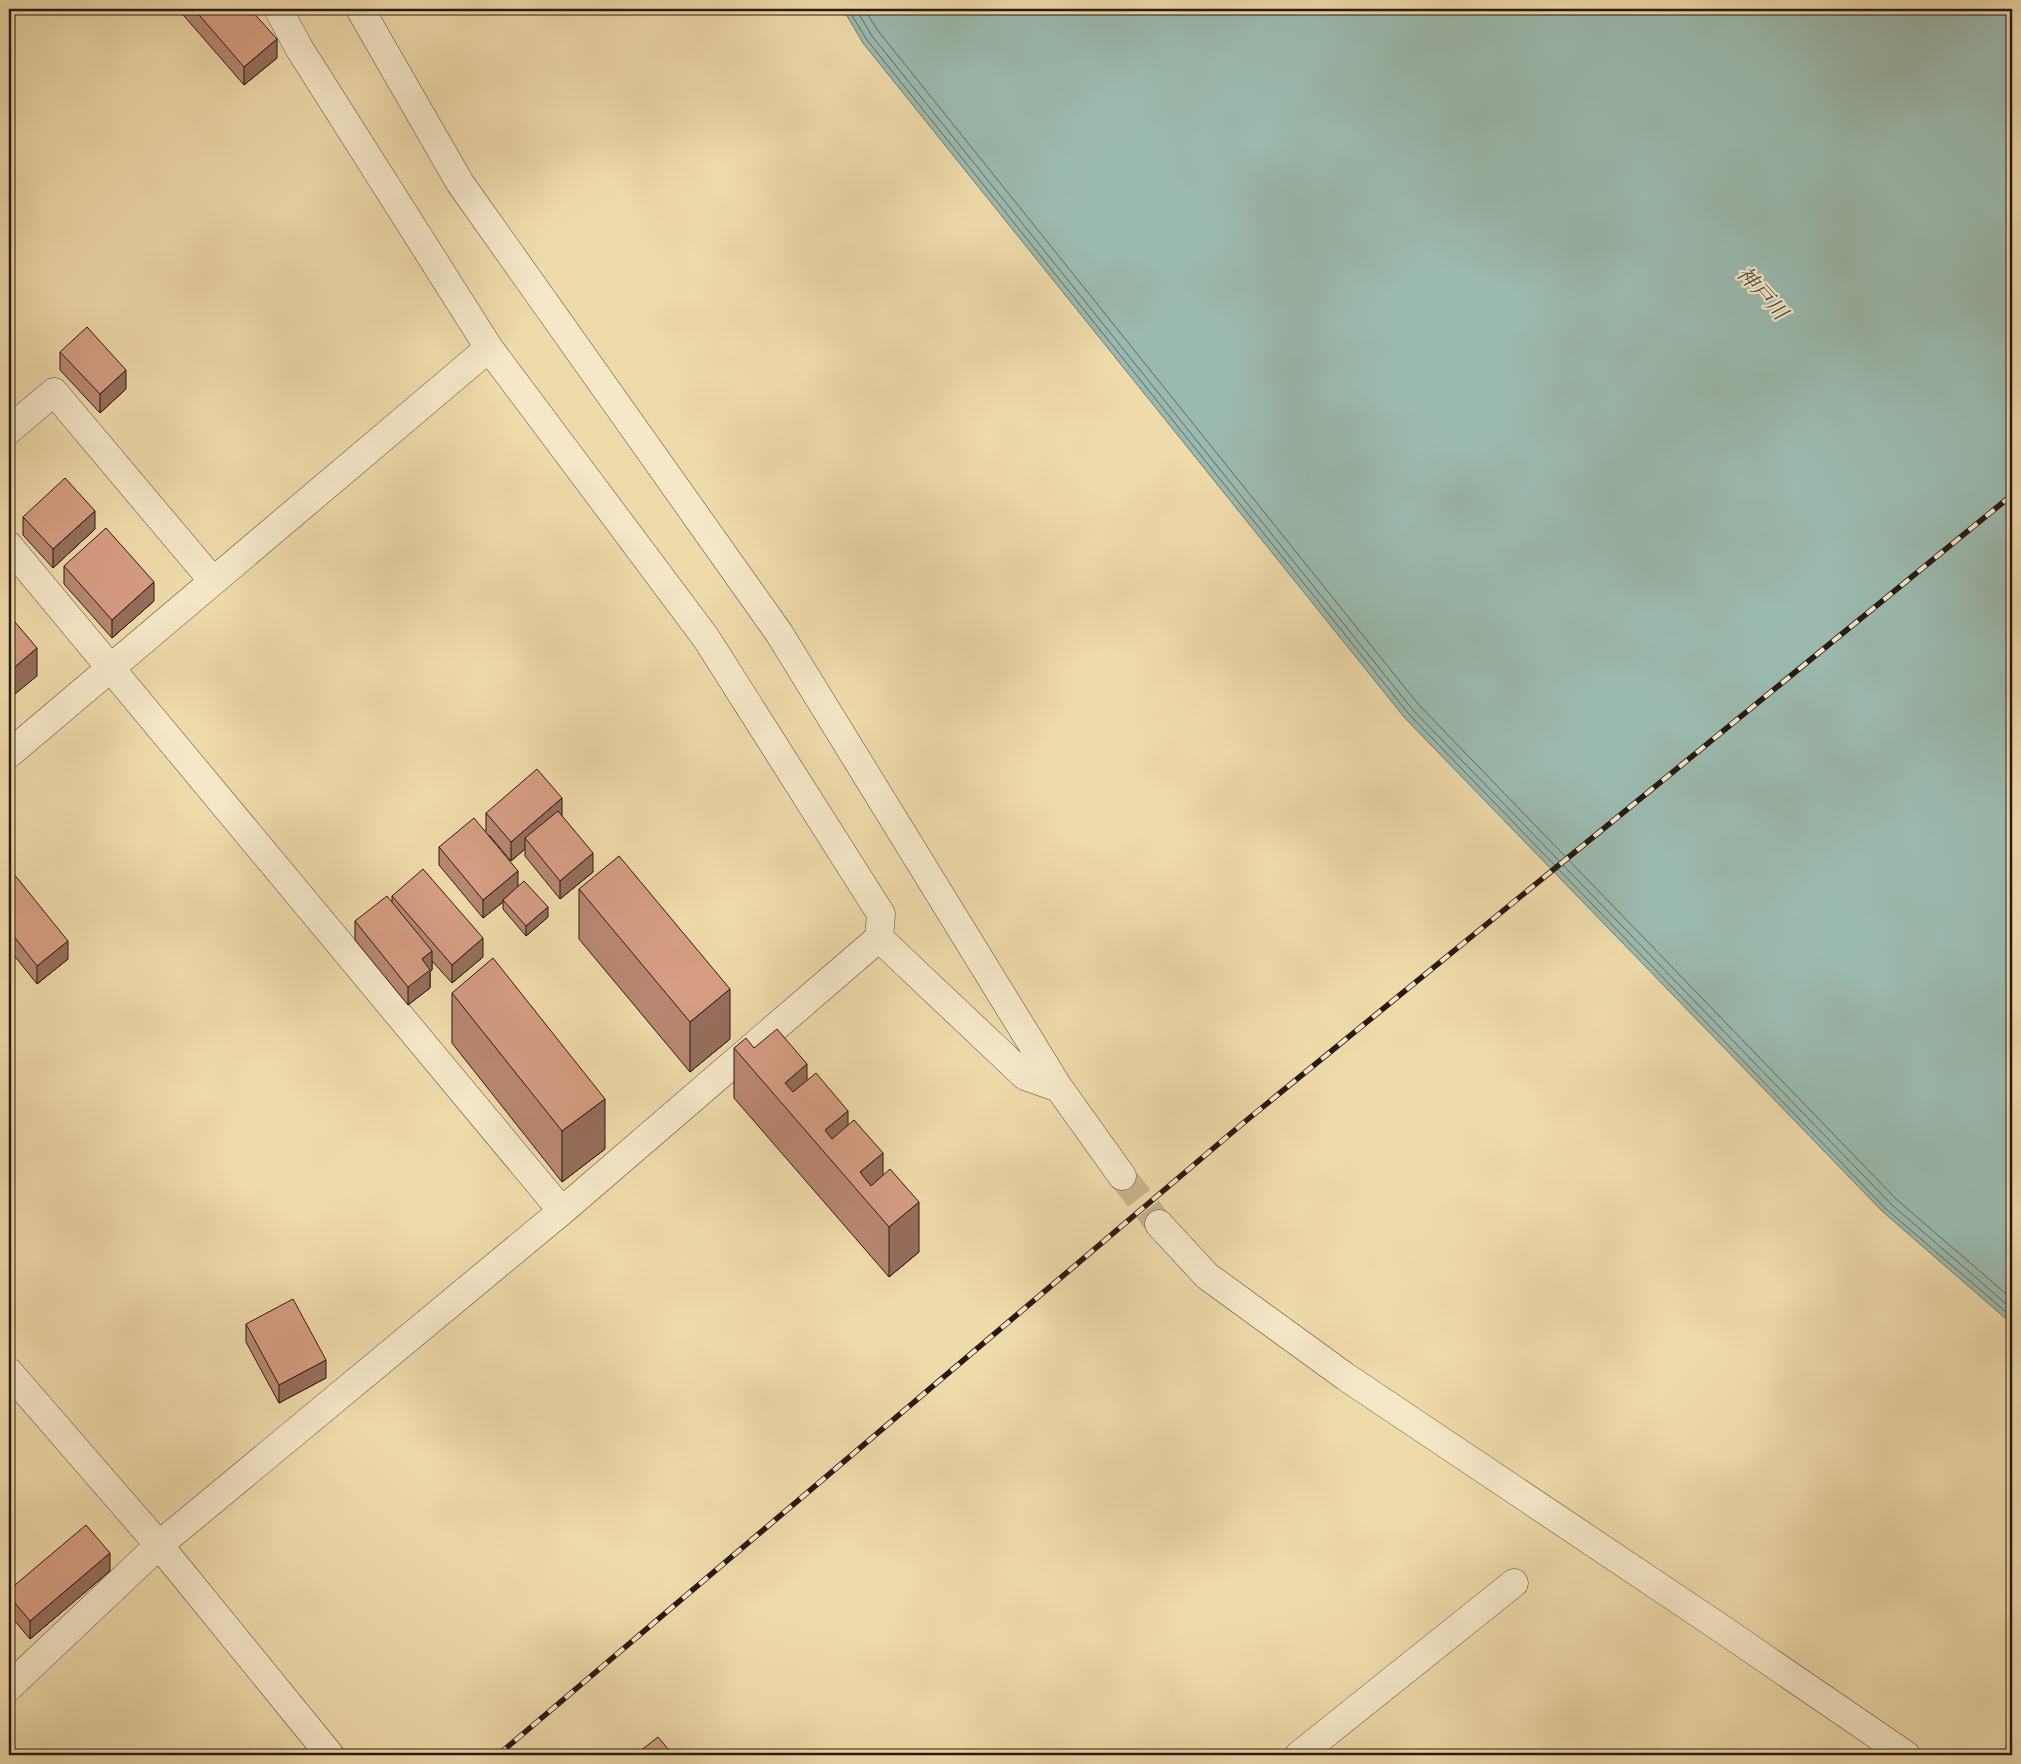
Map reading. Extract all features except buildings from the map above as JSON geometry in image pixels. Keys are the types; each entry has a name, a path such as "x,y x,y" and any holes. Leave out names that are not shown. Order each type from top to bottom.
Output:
{"street":[{"path":"9,1687 159,1545 562,1211 879,938 881,914 706,638 489,348 299,48 278,9"},
{"path":"360,9 460,183 779,633 1059,1088 1122,1176"},
{"path":"9,754 489,348"},
{"path":"9,430 54,392 214,581"},
{"path":"9,546 562,1211"},
{"path":"879,938 1025,1076 1059,1088"},
{"path":"1159,1224 1207,1276 1346,1377 1906,1755"},
{"path":"9,1372 159,1545 330,1755"},
{"path":"1309,1752 1514,1583"}],"water":[{"name":"神戸川","path":"843,9 2012,9 2012,1324 1883,1212 1404,717 863,43"}],"tunnel":[{"path":"1122,1176 1159,1224"}],"railway":[{"path":"498,1755 1242,1124 2012,495"}]}
